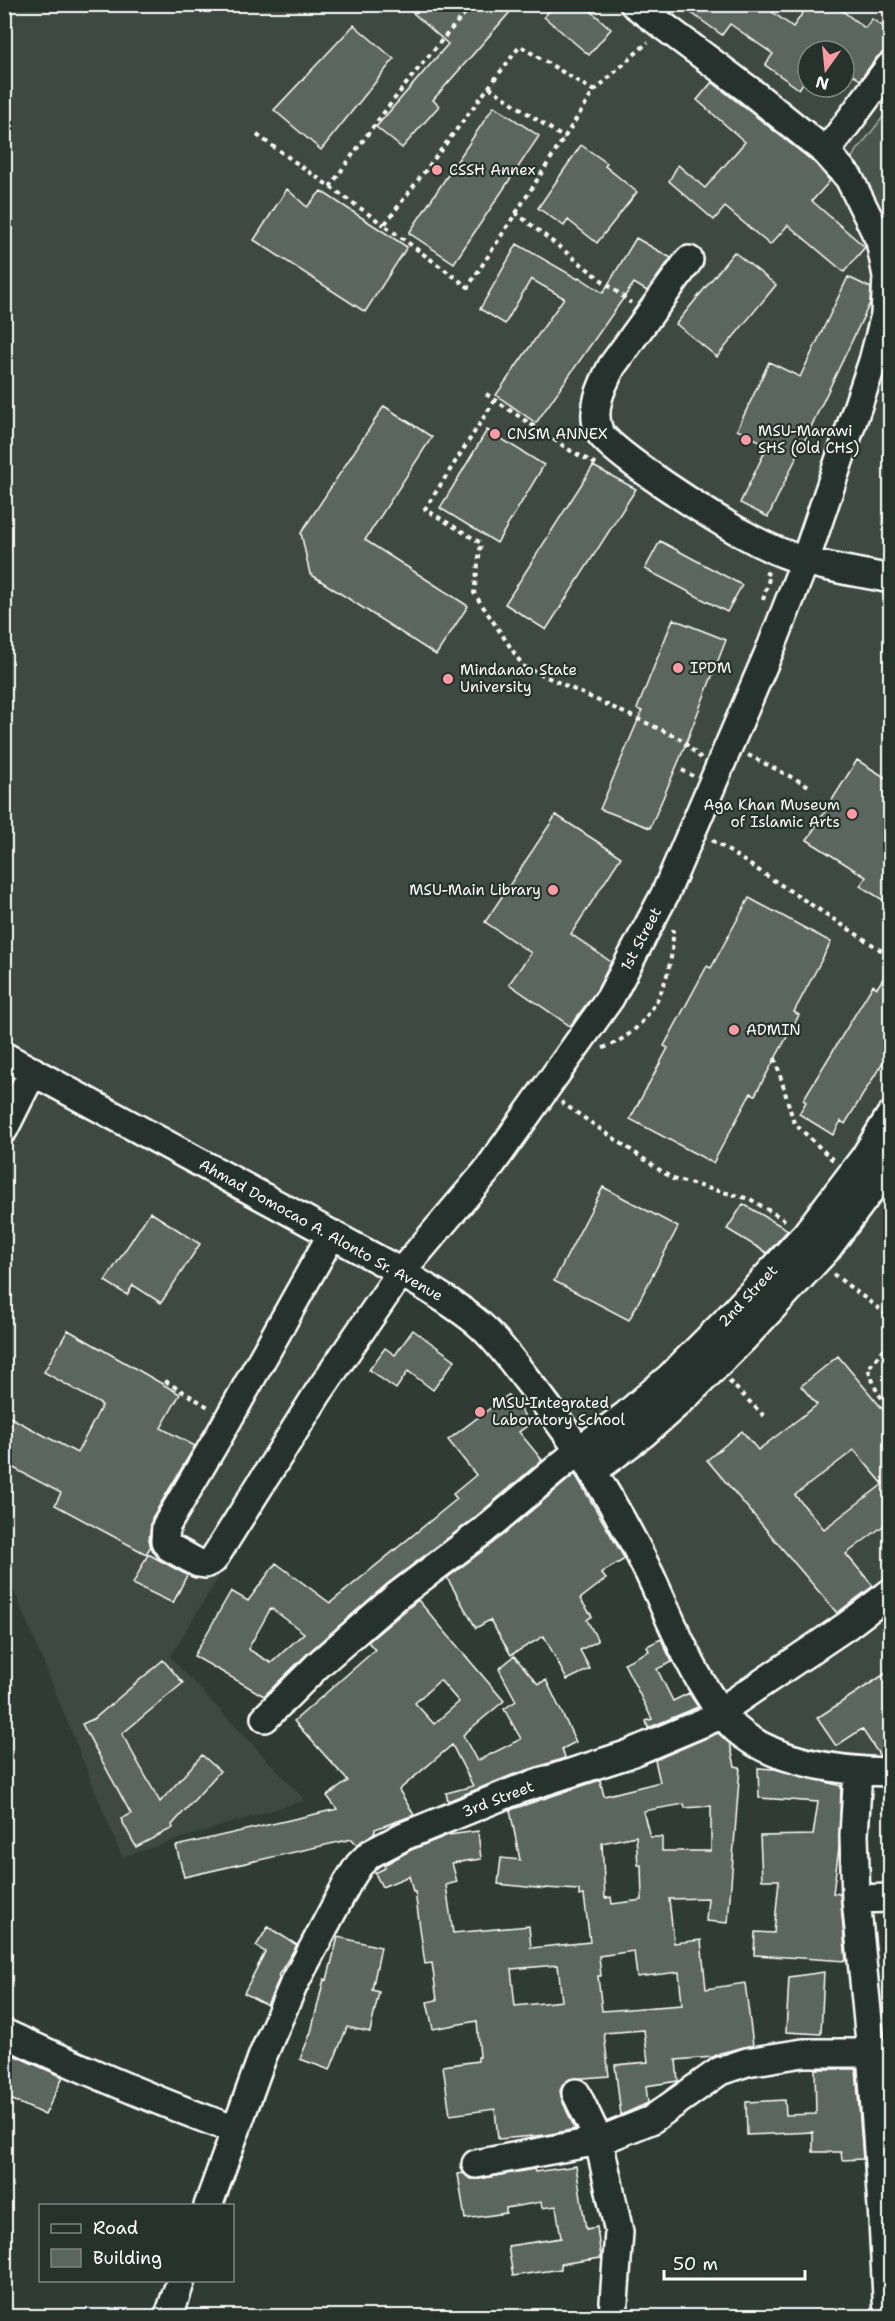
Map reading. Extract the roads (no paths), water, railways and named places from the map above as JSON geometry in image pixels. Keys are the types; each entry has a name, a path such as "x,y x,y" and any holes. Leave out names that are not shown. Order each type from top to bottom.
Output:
{"street":[{"name":"1st Street","path":"332,1234 228,1419 170,1516 165,1541 169,1547 198,1563 205,1564 213,1560 221,1550 318,1394 401,1272 486,1172 610,998 661,901 729,746 805,561 873,361 885,315 887,276 880,242 849,178 826,152 634,4"},
{"path":"826,152 891,66"},
{"path":"689,260 606,378 599,397 596,419 600,434 657,481 734,529 805,561 891,579"},
{"name":"Ahmad Domocao A. Alonto Sr. Avenue","path":"4,1056 401,1272 455,1305 500,1345 554,1413 631,1537 699,1677 735,1728 755,1743 780,1754 858,1771 891,1772"},
{"path":"4,1129 33,1071"},
{"name":"2nd Street","path":"585,1461 626,1414 670,1377 725,1322 806,1234 850,1176 891,1116"},
{"name":"2nd Street","path":"585,1461 643,1434 715,1367 816,1261 891,1164"},
{"path":"265,1718 319,1664 398,1596 483,1531 585,1461"},
{"name":"3rd Street","path":"208,2204 263,2055 293,1986 348,1882 359,1865 370,1854 404,1836 517,1790 626,1755 704,1723 723,1713 746,1693 848,1625 891,1593"},
{"path":"858,1771 854,1835 856,1899 881,2052 888,2316"},
{"path":"856,1899 891,1898"},
{"path":"4,2032 78,2067 236,2130"},
{"path":"476,2164 599,2141 651,2120 720,2072 747,2062 803,2053 881,2052"},
{"path":"576,2093 599,2141 619,2232 613,2316"},
{"path":"168,2316 180,2282"}],"place":[{"name":"CSSH Annex","path":"437,170"},
{"name":"CNSM ANNEX","path":"495,434"},
{"name":"MSU-Marawi SHS (Old CHS)","path":"746,440"},
{"name":"IPDM","path":"678,668"},
{"name":"Mindanao State University","path":"448,679"},
{"name":"Aga Khan Museum of Islamic Arts","path":"852,814"},
{"name":"MSU-Main Library","path":"553,890"},
{"name":"ADMIN","path":"734,1030"},
{"name":"MSU-Integrated Laboratory School","path":"480,1412"}]}
